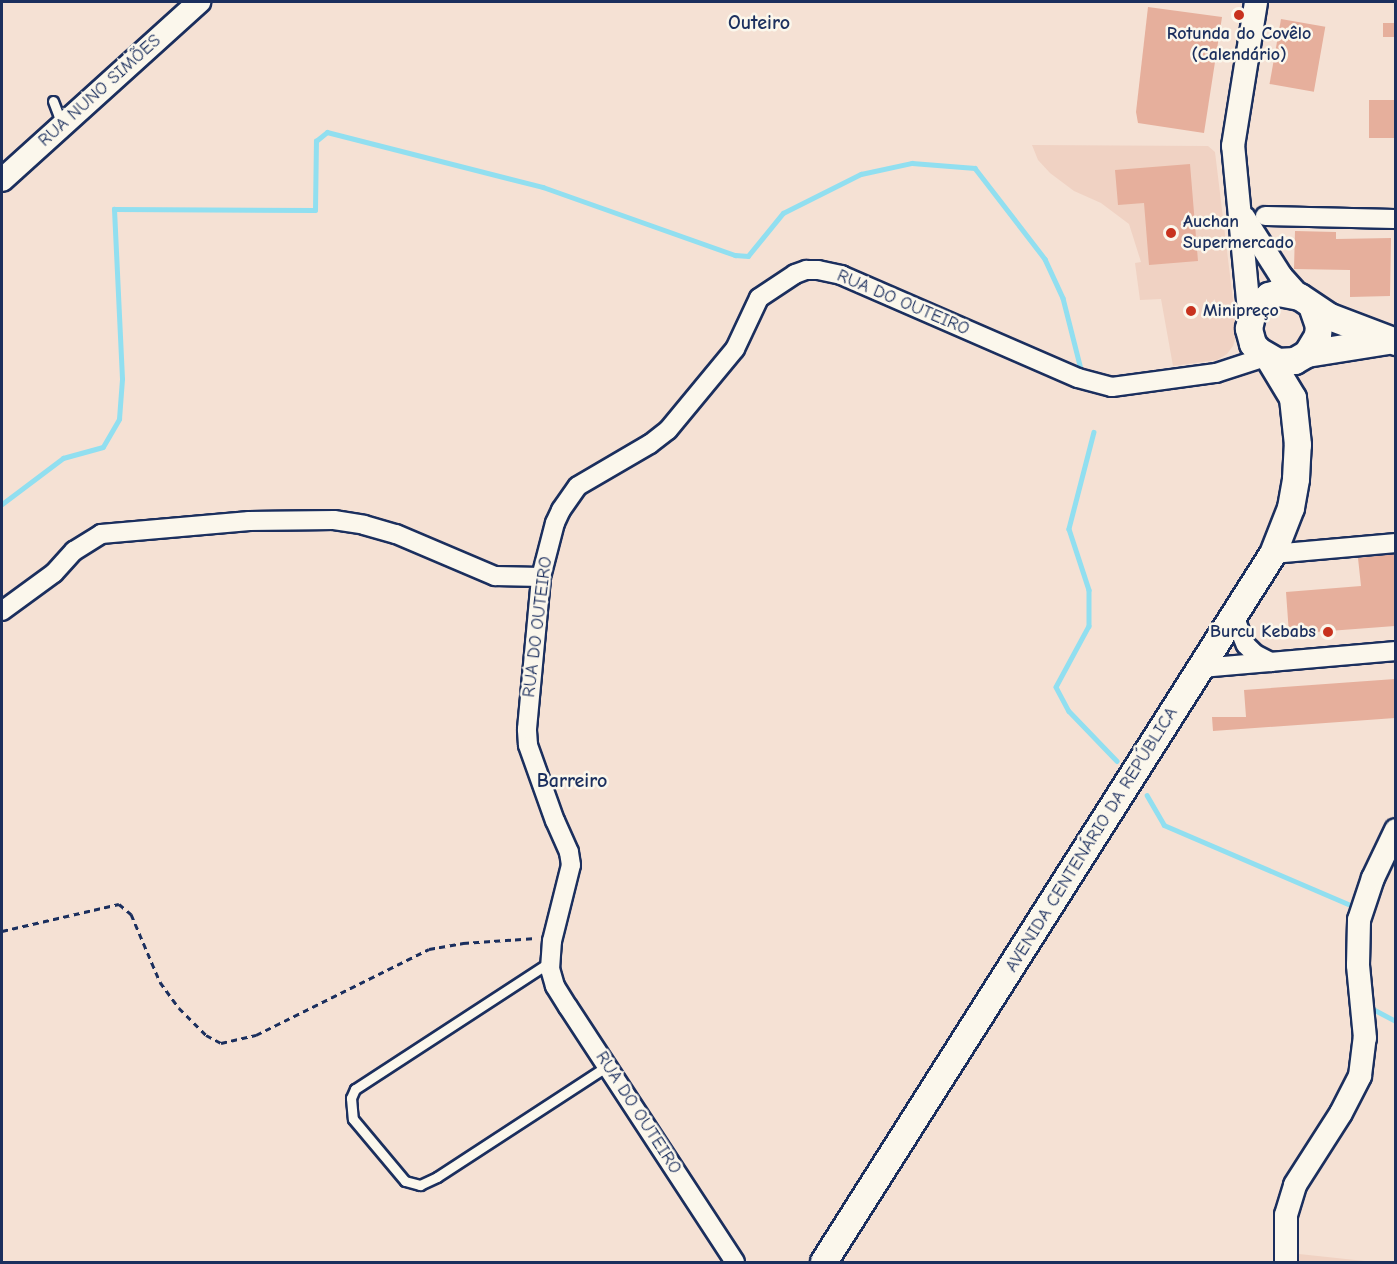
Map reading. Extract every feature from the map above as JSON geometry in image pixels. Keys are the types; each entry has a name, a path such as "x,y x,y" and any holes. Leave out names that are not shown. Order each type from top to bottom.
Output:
{"main road":[{"path":"1279,293 1306,301 1339,321 1393,341 1305,355 1287,362 1268,358 1253,344 1250,329 1253,311 1269,296 1279,293"},
{"path":"1305,355 1318,336 1319,326 1306,301"},
{"name":"AVENIDA CENTENÁRIO DA REPÚBLICA","path":"824,1263 1273,555 1291,508 1296,479 1298,445 1293,398 1305,355"},
{"name":"AVENIDA CENTENÁRIO DA REPÚBLICA","path":"1268,358 1293,398"}],"street":[{"name":"RUA NUNO SIMÕES","path":"2,180 199,2"},
{"path":"1216,373 1235,360 1245,348 1250,329 1233,146 1256,2"},
{"path":"1239,211 1262,249 1306,301"},
{"path":"1265,216 1395,219"},
{"name":"RUA DO OUTEIRO","path":"732,1260 555,986 550,962 552,941 571,865 569,852 555,821 528,745 527,729 541,577 555,523 578,486 650,444 668,430 735,349 759,298 795,274 806,270 841,275 960,328 1094,383 1112,387 1216,373 1268,358"},
{"path":"2,611 54,573 81,546 101,534 249,521 334,520 364,525 396,534 495,576 541,577"},
{"path":"1273,555 1395,543"},
{"path":"1234,616 1246,645 1255,654 1271,662"},
{"path":"1201,668 1395,651"},
{"path":"1286,1263 1286,1215 1295,1185 1341,1113 1360,1076 1365,1038 1358,965 1359,920 1373,878 1395,830"}],"lane":[{"path":"53,101 62,125"},
{"path":"550,962 355,1089 351,1098 353,1119 405,1181 420,1185 437,1177 607,1066"}],"path":[{"path":"2,931 119,904 131,914 160,982 206,1035 221,1042 256,1035 429,949 530,937 552,941"}],"shaded area":[{"path":"1032,145 1208,146 1215,152 1237,333 1233,346 1227,354 1217,360 1173,366 1161,299 1140,300 1135,263 1141,262 1129,224 1101,203 1074,191 1050,173 1038,160"},
{"path":"1299,1254 1374,1262 1299,1262"}],"building":[{"path":"1148,7 1222,17 1204,133 1138,123 1136,112"},
{"path":"1281,19 1325,27 1314,92 1270,84"},
{"path":"1383,23 1395,23 1395,37 1383,37"},
{"path":"1369,100 1395,100 1395,138 1369,138"},
{"name":"Auchan Supermercado","path":"1190,164 1198,261 1149,265 1144,203 1118,205 1115,170"},
{"path":"1295,231 1336,232 1336,239 1391,238 1390,296 1350,297 1350,270 1294,269"},
{"path":"1395,554 1395,626 1289,634 1286,592 1361,586 1358,558"},
{"path":"1395,679 1395,718 1213,731 1212,717 1246,717 1244,690"}],"waterway":[{"path":"2,504 63,458 103,447 119,419 122,379 114,209 315,210 316,141 327,132 543,187 735,255 748,256 783,213 861,174 912,163 975,168 1045,259 1063,298 1081,369"},
{"path":"1094,432 1069,529 1089,590 1089,626 1056,687 1069,711 1117,761"},
{"path":"1147,795 1164,825 1348,904"},
{"path":"1373,1009 1396,1021"}],"place":[{"name":"Rotunda do Covêlo (Calendário)","path":"1239,15"},
{"name":"Auchan Supermercado","path":"1171,233"},
{"name":"Minipreço","path":"1191,311"},
{"name":"Burcu Kebabs","path":"1328,632"}],"district":[{"name":"Outeiro","path":"759,22"},
{"name":"Barreiro","path":"572,780"}]}
